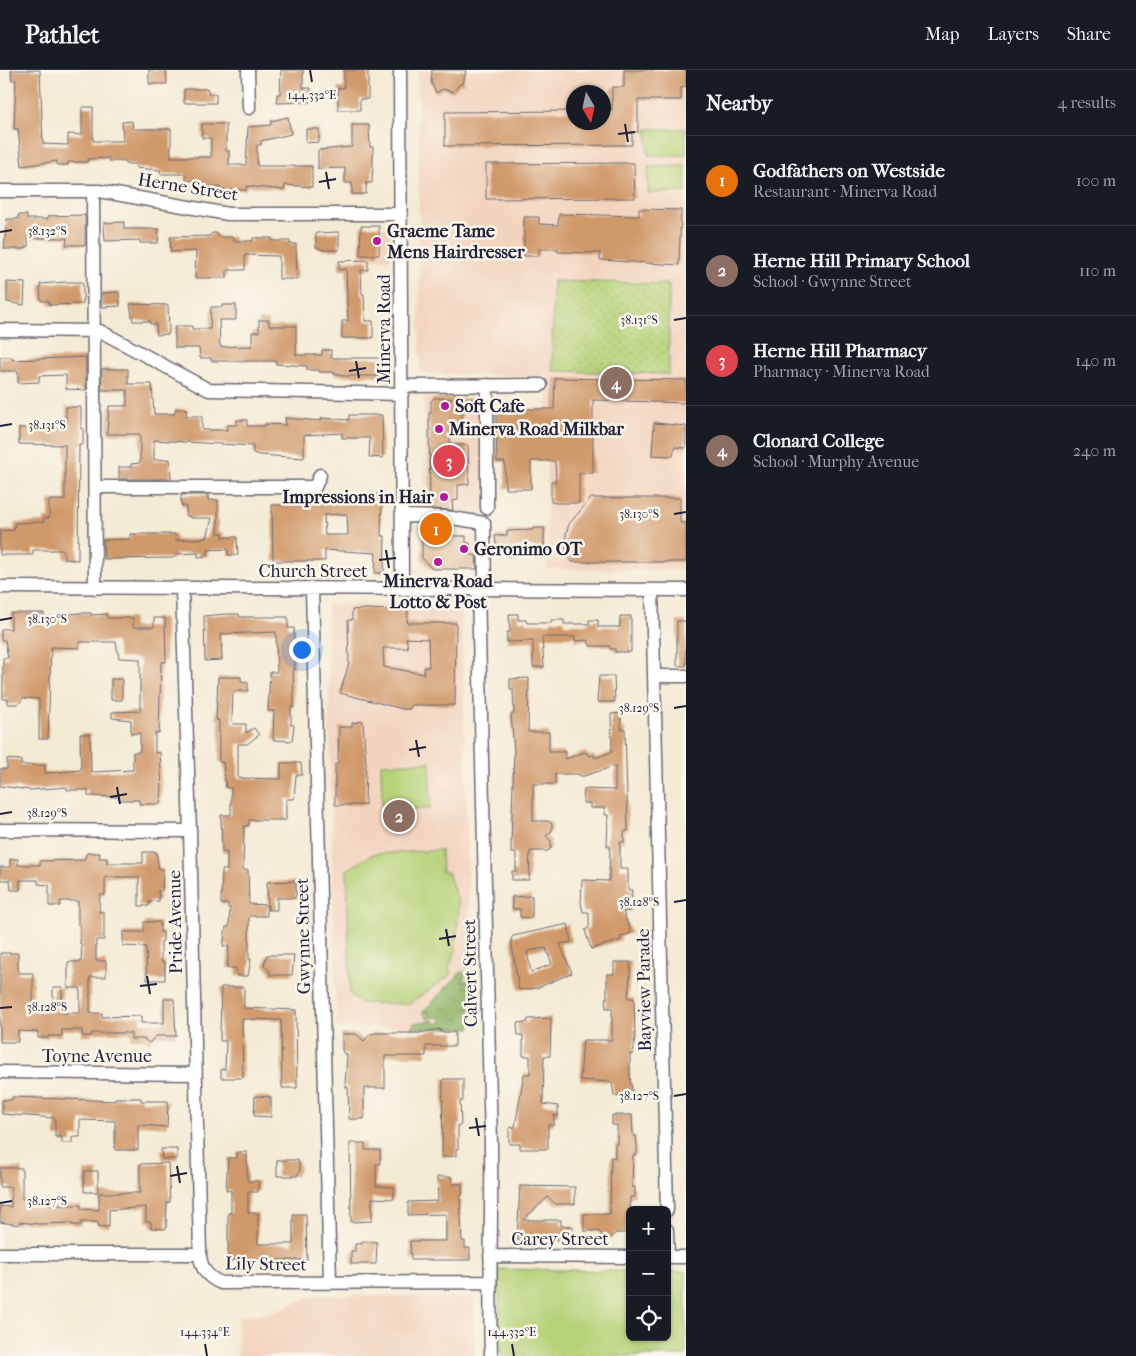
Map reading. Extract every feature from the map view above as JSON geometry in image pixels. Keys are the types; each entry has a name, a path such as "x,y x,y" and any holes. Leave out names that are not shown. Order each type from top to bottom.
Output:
{"street":[{"path":"248,70 248,108"},
{"name":"Minerva Road","path":"400,70 402,589"},
{"name":"Herne Street","path":"0,191 93,191 120,194 228,214 401,214"},
{"path":"93,191 95,588"},
{"path":"0,330 95,330 122,342 209,390 402,390 487,385 540,386"},
{"path":"487,385 487,508"},
{"path":"95,487 315,487 320,475"},
{"name":"Calvert Street","path":"402,516 445,517 484,523 481,589 491,1144 489,1282 491,1356"},
{"name":"Church Street","path":"0,587 686,590"},
{"name":"Pride Avenue","path":"182,588 200,1254"},
{"name":"Gwynne Street","path":"312,589 330,1282"},
{"name":"Bayview Parade","path":"652,590 667,1206"},
{"path":"654,676 686,676"},
{"path":"0,830 190,831"},
{"name":"Toyne Avenue","path":"0,1072 195,1074"},
{"name":"Lily Street","path":"0,1254 200,1254 201,1266 213,1280 221,1283 489,1282"},
{"name":"Carey Street","path":"490,1256 626,1257"},
{"path":"671,1257 686,1257"}],"shaded area":[{"path":"418,70 686,70 686,570 547,569 547,377 420,373"},
{"path":"360,227 391,227 391,259 359,259"},
{"path":"424,397 490,400 490,568 428,569 421,562 420,527 424,513"},
{"path":"327,604 462,606 471,1028 336,1027"},
{"path":"313,1295 473,1297 475,1356 237,1356 238,1317 277,1311"}],"green space":[{"path":"647,129 686,129 686,155 648,155"},
{"path":"686,166 686,192 648,193 648,167"},
{"path":"553,281 669,284 669,374 552,371"},
{"path":"430,762 430,809 382,809 381,764"},
{"path":"441,850 442,872 448,872 459,906 456,950 449,968 452,974 409,1004 359,1003 350,994 347,870 373,854"},
{"path":"462,971 465,975 463,982 470,979 471,1028 411,1028 414,1023 432,1020 438,1024 442,1022 440,1017 426,1018 429,1010 424,1015 422,1013"},
{"path":"498,1269 626,1271 626,1341 671,1341 671,1271 686,1272 686,1356 501,1356"}],"building":[{"path":"11,70 40,70 43,144 68,145 68,134 82,135 82,107 93,107 93,141 123,141 122,122 132,121 133,129 171,129 171,157 211,157 211,138 202,138 202,124 226,124 226,151 229,151 229,165 246,165 248,127 271,125 271,121 288,117 291,134 261,141 261,145 257,145 257,166 312,166 312,187 285,185 284,190 247,186 246,190 220,190 220,187 206,187 204,182 186,180 186,174 161,174 160,170 136,168 136,164 126,164 126,161 109,161 109,158 88,159 88,162 68,162 68,165 57,165 57,161 22,166 18,129 14,129 16,80 12,80"},
{"path":"149,70 166,70 167,84 149,84"},
{"path":"281,70 303,70 303,88 311,88 311,102 277,103 277,94 280,94"},
{"path":"344,70 368,70 368,99 360,99 360,110 338,110 338,88 344,88"},
{"path":"432,70 466,70 463,84 460,84 453,92 443,89 436,93 431,82"},
{"path":"624,70 686,70 686,87 681,88 681,100 638,100 638,132 632,132 632,145 445,146 445,112 566,111 566,130 611,130 612,87 624,87"},
{"path":"184,89 208,89 208,94 216,94 216,103 184,103"},
{"path":"352,125 369,125 370,147 373,147 373,163 372,183 366,183 366,194 352,194 352,183 345,183 345,168 318,169 318,150 352,147"},
{"path":"306,129 319,129 319,142 306,143"},
{"path":"634,163 635,198 486,199 486,164"},
{"path":"639,209 681,210 679,265 600,260 600,253 558,252 558,249 539,249 539,256 524,256 524,217 539,217 539,224 558,225 559,214 639,216"},
{"path":"18,215 27,215 27,219 48,219 48,216 85,215 85,245 66,245 67,238 28,238 28,247 25,247 25,249 4,249 7,219 18,219"},
{"path":"124,222 124,229 159,229 158,243 140,243 140,240 105,241 104,223"},
{"path":"361,226 379,226 379,255 360,255"},
{"path":"339,232 339,250 324,250 316,247 316,233"},
{"path":"212,233 216,233 219,237 234,237 234,241 272,238 272,241 290,241 290,244 296,244 297,279 279,279 279,256 245,255 245,270 227,270 227,278 195,278 196,251 171,252 170,237 210,236"},
{"path":"368,260 368,270 361,270 362,294 364,294 365,321 373,321 373,338 342,338 342,321 348,321 346,269 339,270 339,261"},
{"path":"7,282 25,283 24,305 7,302"},
{"path":"83,282 83,304 49,305 49,301 41,301 40,284"},
{"path":"119,292 120,306 102,307 102,293"},
{"path":"130,304 168,305 169,334 157,335 156,324 150,324 150,321 133,321"},
{"path":"222,305 236,305 236,320 219,320 220,347 252,346 252,332 259,332 259,320 269,320 269,326 296,326 296,355 322,355 322,350 331,350 331,358 382,358 382,376 343,376 334,374 334,372 307,370 307,366 276,364 276,361 211,361 211,358 200,358 199,348 175,348 175,326 192,326 192,329 210,329 211,307 222,307"},
{"path":"0,357 12,357 12,360 86,357 86,390 66,389 66,375 39,376 39,382 18,383 18,371 0,371"},
{"path":"102,369 128,369 128,384 152,384 154,414 175,414 175,409 187,409 186,416 202,416 202,430 227,430 227,425 237,425 237,420 247,420 247,426 265,426 265,424 286,425 285,418 321,421 322,418 349,420 349,415 382,415 383,458 369,457 370,438 342,438 342,433 304,435 304,458 259,455 253,453 253,446 154,440 154,460 170,459 171,479 119,479 119,467 131,467 131,464 140,463 140,434 107,434 109,406 127,406 127,390 102,390"},
{"path":"555,378 686,380 686,403 593,400 593,473 579,473 579,503 556,503 551,502 551,481 556,481 555,461 531,461 531,489 505,489 505,462 497,462 496,419 496,409 554,409"},
{"path":"434,398 479,399 479,410 462,410 462,423 450,423 450,445 468,445 469,484 458,485 458,500 452,501 453,510 430,509 429,413 431,413 431,401"},
{"path":"66,407 81,407 81,429 83,429 83,445 79,445 78,560 64,559 64,550 33,550 33,555 0,555 0,531 14,530 15,523 44,522 44,518 49,518 49,500 65,500 65,445 19,444 19,428 66,428"},
{"path":"654,423 686,426 686,448 675,447 673,456 652,455"},
{"path":"320,494 320,497 382,494 381,536 385,536 384,573 375,573 376,553 325,550 325,561 273,561 272,505 286,505 286,495","holes":["347,514 348,535 325,535 324,515"]},
{"path":"181,495 208,495 208,500 218,500 218,533 223,533 223,537 237,537 238,555 228,555 228,549 208,550 208,556 198,557 198,553 176,554 176,557 172,558 104,559 103,540 130,539 130,534 175,534 176,540 207,538 212,518 190,518 190,516 186,516 186,507 181,505"},
{"path":"591,498 680,498 680,523 686,523 686,562 572,562 566,555 566,534 569,524"},
{"path":"425,525 449,526 450,536 466,536 466,543 470,543 470,555 476,555 477,569 432,569 422,558 422,536"},
{"path":"533,528 544,528 544,557 534,557 535,547 517,547 517,556 507,556 507,550 497,551 495,536 507,535 507,531 533,530"},
{"path":"352,610 408,611 407,623 456,623 455,705 411,705 410,709 403,709 340,693 349,663 348,620 352,620","holes":["406,638 428,639 429,667 424,667 424,674 384,667 383,648 408,648"]},
{"path":"11,613 44,613 44,617 70,618 70,614 107,614 107,618 133,618 133,627 154,627 154,618 165,618 166,662 161,662 159,733 155,733 155,753 160,752 162,790 160,804 139,804 139,800 119,800 119,797 88,796 88,790 67,790 67,787 30,790 0,786 0,769 7,769 7,759 21,760 21,765 45,765 45,773 81,770 80,734 90,734 91,772 133,770 133,752 140,752 140,733 131,734 131,720 112,718 112,712 140,711 140,659 119,658 116,642 79,642 79,648 51,647 48,739 39,739 39,699 23,698 19,704 8,704 8,699 3,699 3,658 8,658 5,640 1,640 1,629 11,629"},
{"path":"239,614 239,617 288,617 288,628 294,628 295,670 293,670 294,707 291,707 291,725 294,725 292,741 273,740 274,711 268,711 270,672 277,672 276,632 221,634 222,660 205,661 204,616"},
{"path":"509,614 518,614 518,620 526,620 527,623 551,623 551,620 564,620 564,624 589,624 589,620 598,620 598,627 620,627 620,616 631,616 631,652 615,652 615,649 610,649 610,646 590,646 588,640 575,641 575,637 542,637 544,667 533,667 533,641 507,642 507,632 510,632"},
{"path":"677,621 686,621 686,666 677,666"},
{"path":"599,676 614,676 615,702 597,702"},
{"path":"218,677 241,677 241,681 248,682 248,691 235,691 233,694 232,720 233,724 246,724 246,733 254,728 259,735 247,744 238,744 238,778 281,779 281,763 301,763 302,775 296,775 294,799 286,799 286,820 249,820 249,825 244,826 243,870 248,870 249,904 267,905 267,916 249,916 249,959 251,959 248,976 237,976 236,968 227,968 229,946 223,946 226,927 229,927 230,908 228,908 228,904 221,904 222,870 227,870 227,852 222,852 221,815 231,815 231,788 226,788 223,762 219,762 219,720 216,720"},
{"path":"529,678 528,732 549,732 549,752 565,752 565,759 585,752 590,756 594,755 595,758 612,752 611,714 621,713 621,729 625,729 628,831 624,831 624,842 620,842 620,869 628,869 628,890 632,890 631,911 623,911 631,933 620,937 621,940 591,949 585,930 589,928 589,912 583,912 581,903 582,880 609,881 610,846 607,846 608,815 605,815 605,808 590,808 590,803 583,803 584,789 615,790 615,766 584,776 579,774 555,774 555,784 533,784 533,821 548,821 552,824 552,831 546,836 551,841 551,848 548,851 530,851 529,880 512,880 512,871 516,871 516,853 511,853 514,751 511,714 514,714 513,689 510,689 510,679"},
{"path":"111,679 122,679 122,700 111,700"},
{"path":"363,721 366,764 365,805 335,805 335,764 338,764 339,727 352,727 352,723"},
{"path":"143,852 156,852 159,869 163,869 162,891 158,891 159,901 149,902 149,906 139,906 139,877 105,877 105,895 100,895 99,912 104,912 104,940 96,940 96,961 106,961 106,977 90,977 90,1013 102,1013 102,1017 141,1016 141,1023 164,1023 164,999 174,999 176,1036 156,1036 149,1043 144,1039 131,1039 131,1033 92,1033 92,1036 82,1036 82,1030 62,1030 62,1036 38,1038 38,1032 18,1031 18,1042 0,1042 0,953 18,953 18,973 33,973 33,1011 53,1011 53,987 62,987 62,1013 80,1013 80,988 68,988 68,962 81,962 82,944 80,944 80,925 78,925 78,901 60,901 60,906 49,906 49,885 38,884 38,880 20,880 20,890 11,890 10,880 0,880 0,867 10,867 10,859 18,859 18,865 40,865 40,861 84,860 87,853 100,853 99,858 107,858 107,863 143,863"},
{"path":"296,881 296,898 277,898 277,910 268,910 267,882"},
{"path":"532,896 532,918 520,917 520,909 513,909 512,897"},
{"path":"144,922 160,922 160,932 163,932 161,962 165,962 165,980 147,980 146,947 123,946 123,932 144,932"},
{"path":"568,924 571,942 560,944 572,973 537,988 519,990 511,939 513,936","holes":["546,948 552,964 531,972 527,951"]},
{"path":"267,955 294,955 292,975 270,975 270,971 264,965"},
{"path":"614,962 631,962 628,998 634,998 635,1038 633,1054 630,1054 630,1077 633,1096 614,1096 612,1082 580,1080 583,1040 612,1040 612,1008 606,1008 605,998 607,998 607,974 614,974"},
{"path":"221,987 244,987 244,1008 296,1010 297,1088 282,1088 281,1020 242,1019 243,1078 221,1078 221,1069 225,1069 226,1041 220,1041"},
{"path":"551,1018 550,1056 544,1056 543,1104 558,1106 558,1116 554,1115 554,1125 548,1125 548,1149 520,1149 520,1144 509,1144 509,1128 515,1127 524,1074 530,1074 530,1056 523,1056 523,1035 518,1035 517,1023 528,1022 528,1019"},
{"path":"440,1029 440,1032 455,1032 455,1046 426,1046 426,1056 385,1056 385,1088 364,1088 364,1119 349,1119 348,1087 345,1087 347,1054 344,1054 342,1050 342,1034 356,1034 364,1041 370,1034 376,1033 419,1033"},
{"path":"443,1079 463,1079 463,1101 460,1101 461,1125 458,1125 458,1149 456,1149 456,1156 442,1157"},
{"path":"255,1096 271,1097 271,1117 254,1116"},
{"path":"12,1097 115,1101 115,1098 141,1098 141,1101 168,1101 167,1127 138,1125 138,1150 115,1150 115,1121 80,1120 80,1137 72,1137 72,1143 62,1143 62,1137 55,1137 55,1118 2,1114 2,1100 12,1100"},
{"path":"612,1115 632,1115 633,1136 636,1136 637,1146 637,1155 633,1155 632,1187 635,1187 635,1197 630,1197 630,1206 626,1206 626,1233 616,1233 611,1238 606,1239 598,1231 584,1231 584,1214 610,1214 611,1157 615,1158 615,1144 617,1144 617,1125 612,1125"},
{"path":"350,1143 365,1143 365,1150 380,1150 380,1164 376,1164 376,1186 394,1187 394,1199 372,1198 372,1221 351,1222"},
{"path":"161,1149 177,1149 177,1159 162,1159"},
{"path":"237,1152 247,1152 247,1181 258,1181 258,1192 248,1192 248,1213 258,1213 258,1244 293,1244 293,1214 306,1214 307,1260 228,1260 228,1213 231,1213 231,1191 226,1190 228,1158 237,1158"},
{"path":"277,1160 298,1160 300,1170 297,1176 277,1176"},
{"path":"168,1163 170,1202 167,1202 166,1229 151,1228 151,1222 146,1222 146,1207 109,1210 109,1227 98,1226 98,1222 81,1222 81,1225 72,1225 72,1223 38,1224 19,1222 19,1225 0,1222 0,1206 11,1207 11,1187 0,1187 0,1168 22,1168 22,1199 50,1200 50,1205 81,1205 81,1209 99,1210 99,1193 140,1193 140,1164"},
{"path":"84,1171 98,1171 98,1192 84,1192"},
{"path":"437,1177 452,1177 452,1184 462,1184 462,1196 460,1196 462,1241 465,1241 465,1248 470,1248 470,1260 411,1260 410,1241 446,1241 446,1214 408,1215 408,1202 438,1201"},
{"path":"520,1186 575,1187 575,1204 556,1204 548,1197 523,1220 561,1220 561,1226 573,1226 573,1240 517,1240"},
{"path":"362,1241 377,1242 376,1264 351,1264 351,1251 355,1251 355,1244 362,1244"}],"place":[{"name":"Graeme Tame Mens Hairdresser","path":"377,241"},
{"name":"Clonard College","path":"616,383"},
{"name":"Soft Cafe","path":"445,406"},
{"name":"Minerva Road Milkbar","path":"439,429"},
{"name":"Herne Hill Pharmacy","path":"449,461"},
{"name":"Impressions in Hair","path":"444,497"},
{"name":"Godfathers on Westside","path":"436,529"},
{"name":"Geronimo OT","path":"464,549"},
{"name":"Minerva Road Lotto & Post","path":"438,562"},
{"name":"Herne Hill Primary School","path":"399,816"}]}
